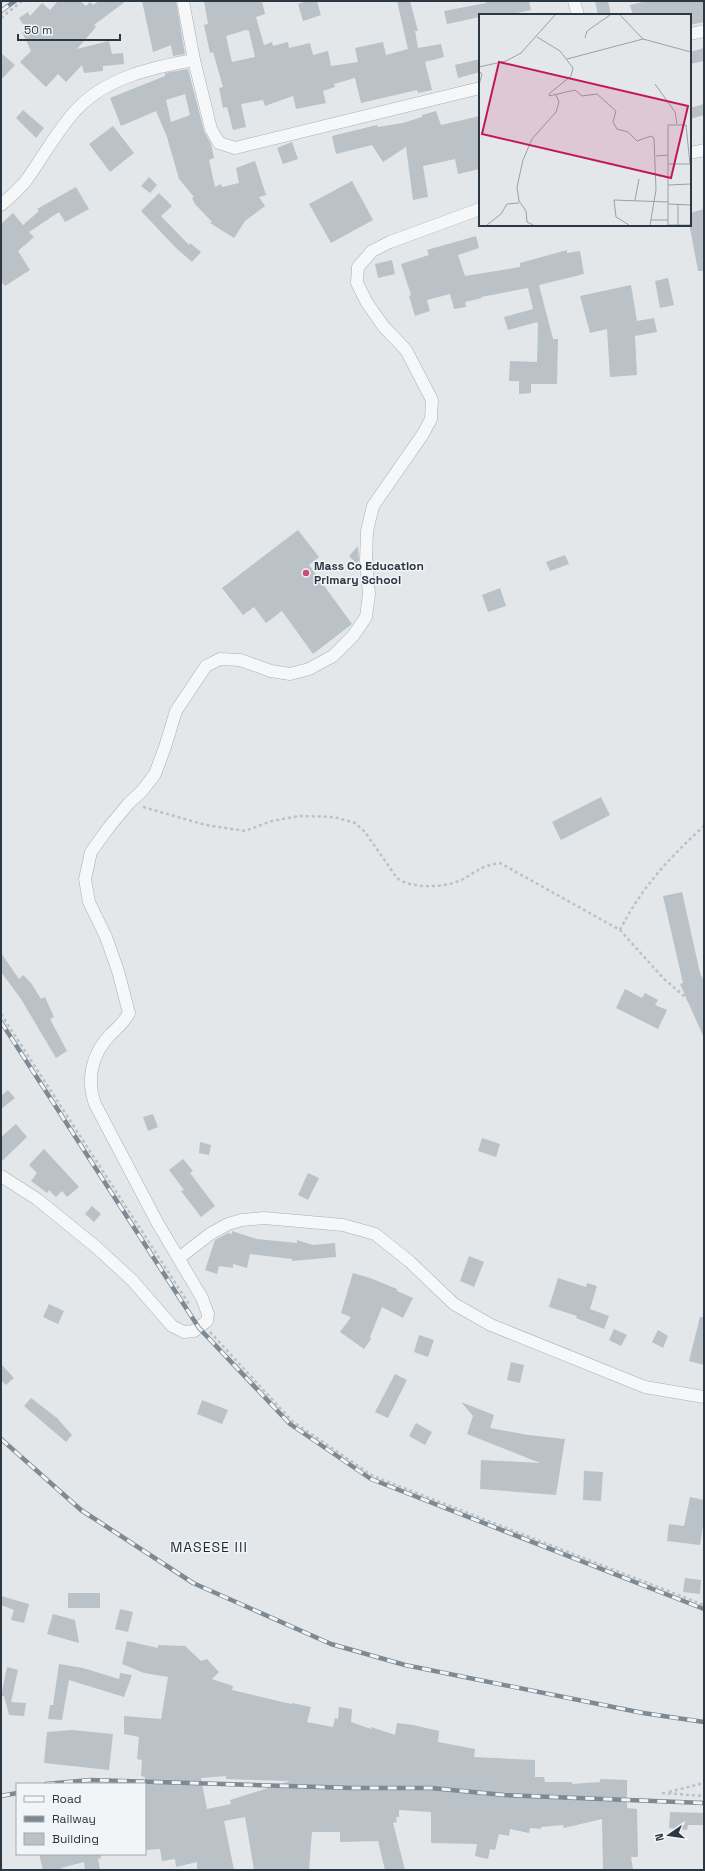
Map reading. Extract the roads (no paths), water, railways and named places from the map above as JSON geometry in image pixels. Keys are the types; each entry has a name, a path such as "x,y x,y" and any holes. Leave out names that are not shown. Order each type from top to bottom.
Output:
{"street":[{"path":"183,1 194,60 211,129 219,143 235,148 479,88"},
{"path":"574,1 578,14"},
{"path":"691,34 704,31"},
{"path":"1,205 24,183 78,108 102,89 124,78 164,65 194,60"},
{"path":"691,153 704,150"},
{"path":"1,1176 37,1200 96,1247 132,1280 172,1326 184,1332 194,1331 203,1325 208,1318 207,1309 202,1298 157,1222 90,1092 90,1075 98,1053 110,1034 122,1025 129,1013 116,964 106,937 89,902 85,879 91,852 129,803 142,791 155,774 165,748 176,711 206,666 220,659 240,660 271,671 290,674 309,669 333,656 353,636 366,617 369,594 366,560 367,532 373,506 423,434 431,419 432,400 406,350 384,328 367,303 357,283 358,267 372,251 390,242 479,209"},
{"path":"179,1258 210,1234 228,1224 242,1220 264,1218 343,1225 375,1234 409,1260 454,1304 491,1325 644,1387 704,1397"}],"railway":[{"path":"1,11 15,1"},
{"path":"1,1022 199,1328 290,1424 371,1479 704,1609"},
{"path":"1,1439 81,1510 193,1583 331,1644 405,1665 643,1713 704,1722"},
{"path":"57,1783 90,1780 353,1788 431,1788 504,1795 704,1803"},
{"path":"1,1796 16,1793"}],"place":[{"name":"Mass Co Education Primary School","path":"306,573"}],"district":[{"name":"MASESE III","path":"209,1547"}]}
